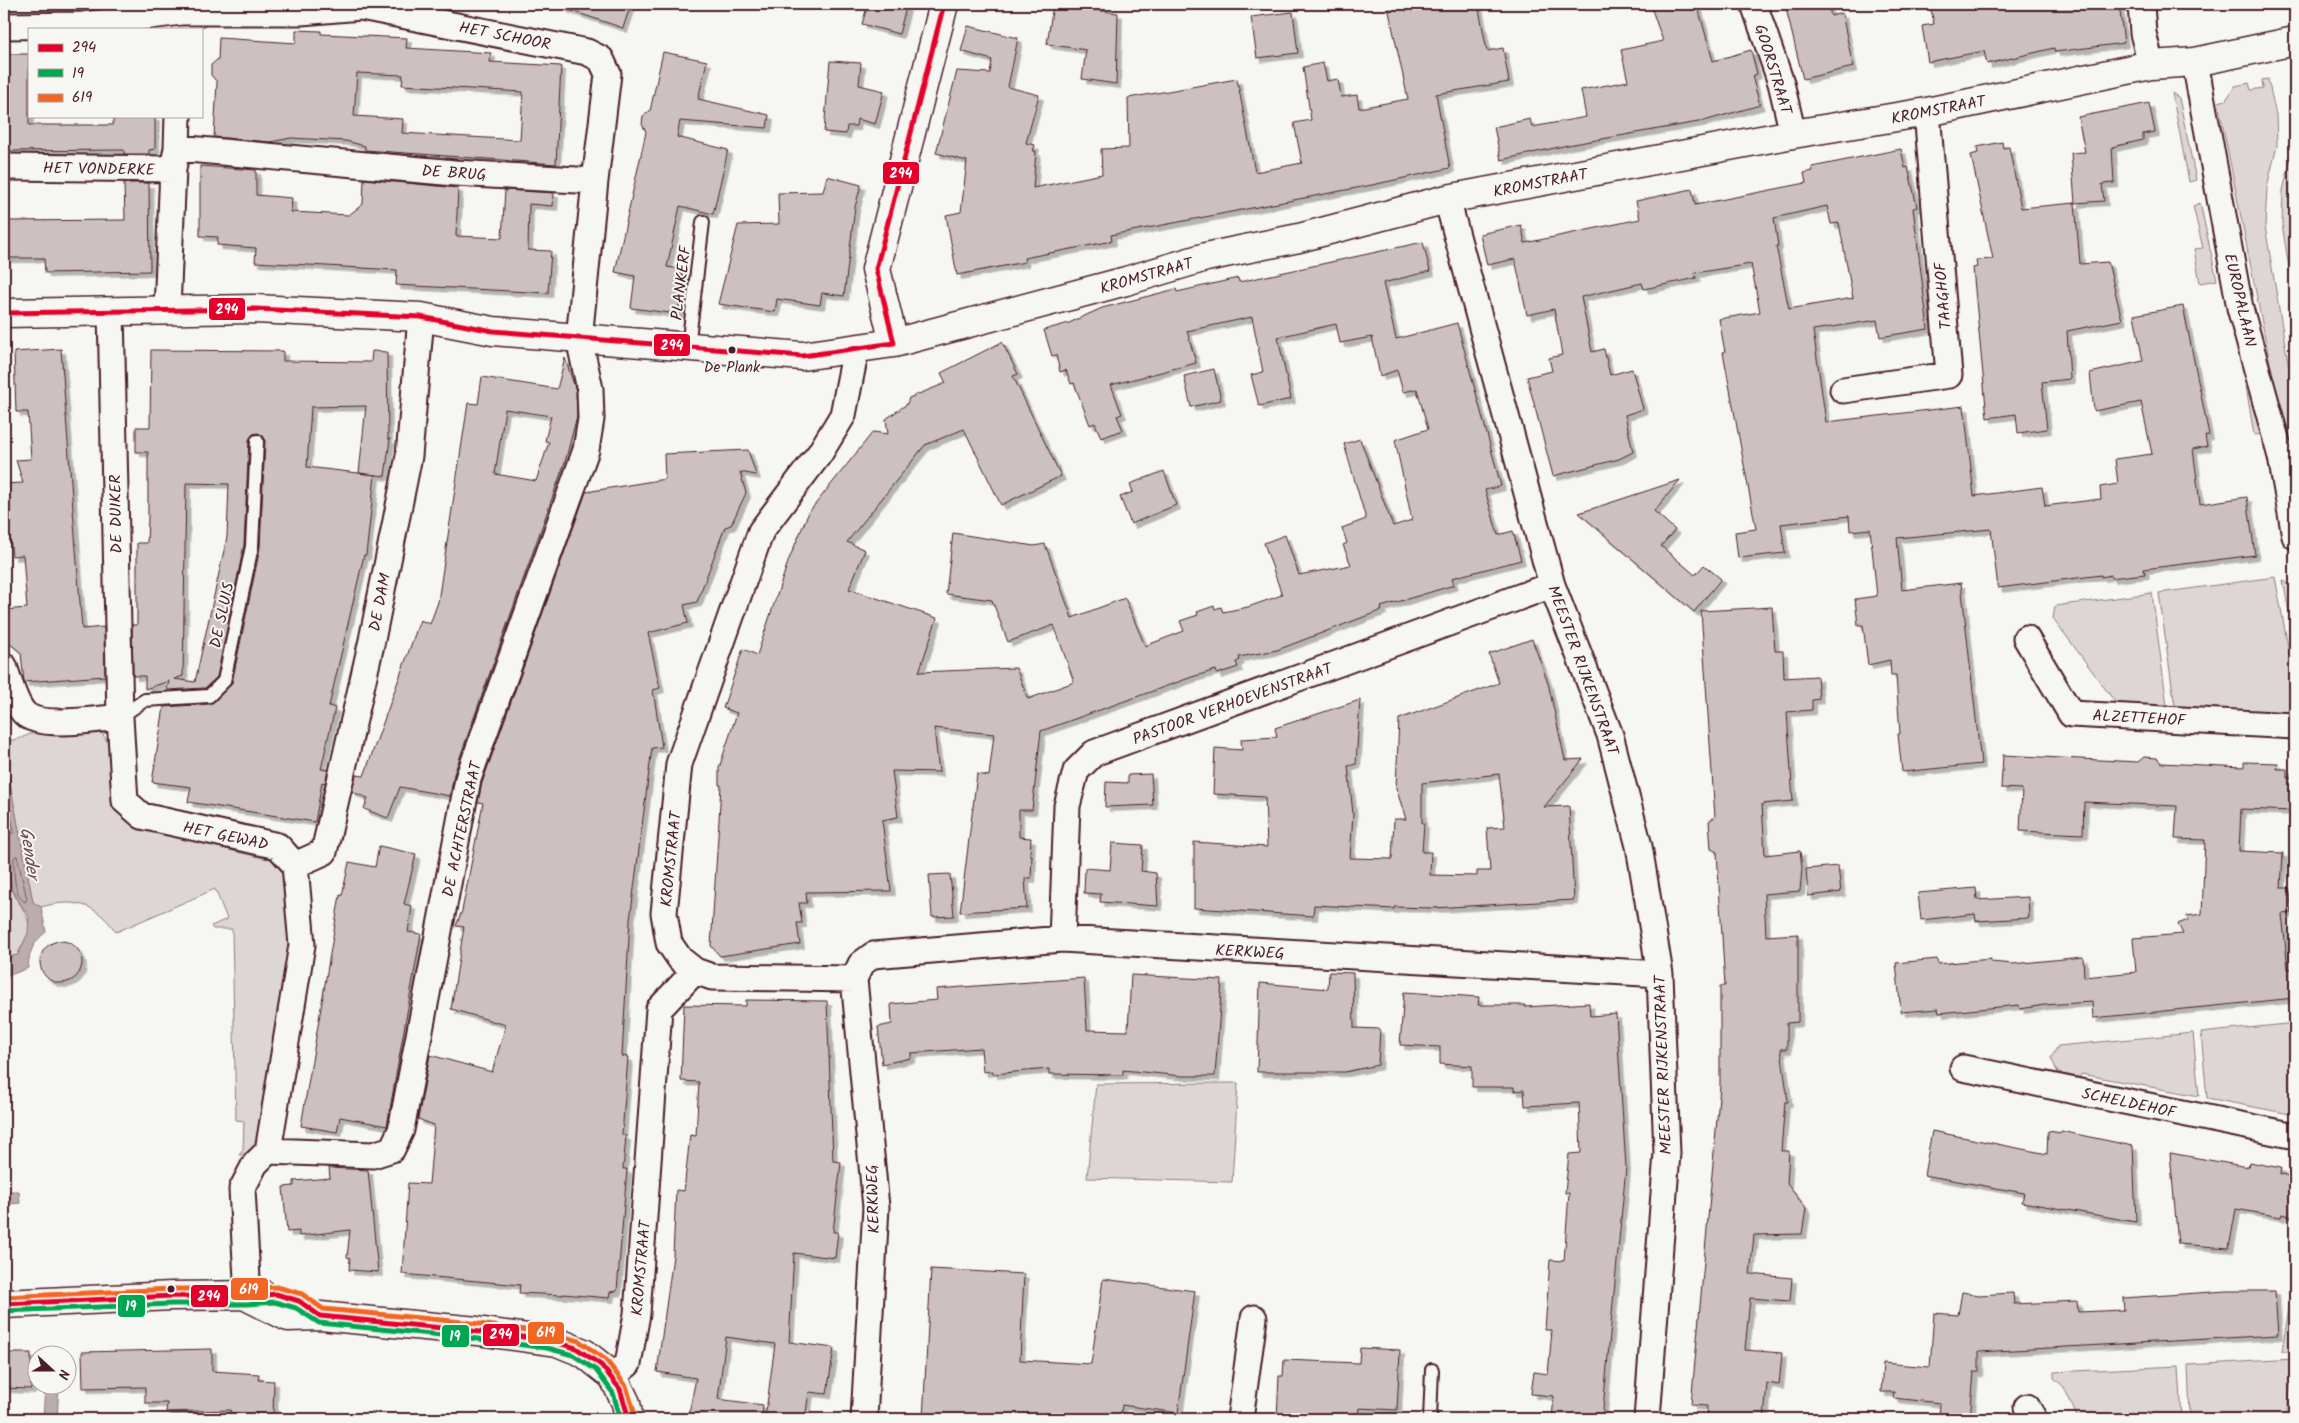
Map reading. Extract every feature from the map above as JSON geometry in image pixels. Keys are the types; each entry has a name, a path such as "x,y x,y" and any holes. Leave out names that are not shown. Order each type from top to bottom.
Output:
{"street":[{"path":"4,313 255,309 422,317 492,331 802,356 894,343 876,268 944,4"},
{"name":"GOORSTRAAT","path":"1754,4 1781,83 1793,134"},
{"path":"2141,4 2143,33 2152,66"},
{"name":"HET SCHOOR","path":"4,26 83,25 181,20 361,7 595,54 606,66 608,74 594,181"},
{"name":"KROMSTRAAT","path":"894,343 1126,281 1206,257 1299,238 1448,199 1793,134 1927,112 2152,66 2195,62 2295,41"},
{"name":"EUROPALAAN","path":"2195,62 2240,308 2281,457 2295,536"},
{"name":"TAAGHOF","path":"1843,390 1949,375 1927,112"},
{"path":"175,158 178,118"},
{"name":"DE BRUG","path":"175,158 594,181"},
{"name":"HET VONDERKE","path":"4,167 175,158 167,310"},
{"path":"579,339 594,181"},
{"name":"MEESTER RIJKENSTRAAT","path":"1448,199 1552,585 1610,736 1639,846 1660,974 1667,1153 1646,1419"},
{"name":"DE DUIKER","path":"111,311 120,717"},
{"name":"DE DAM","path":"295,865 324,852 372,640 409,456 422,317"},
{"name":"DE ACHTERSTRAAT","path":"268,1151 373,1155 392,1149 401,1130 468,779 586,450 591,419 590,389 579,339"},
{"name":"KROMSTRAAT","path":"613,1376 628,1364 637,1314 659,1009 695,971 680,959 668,943 664,912 679,764 761,531 820,453 842,415 856,349"},
{"name":"PASTOOR VERHOEVENSTRAAT","path":"1062,939 1067,806 1076,771 1094,753 1552,585"},
{"name":"ALZETTEHOF","path":"2026,638 2071,714 2295,726"},
{"path":"4,666 23,712 32,719 44,722 120,717"},
{"name":"HET GEWAD","path":"120,717 125,801 142,816 278,846 295,865"},
{"path":"248,1297 242,1190 255,1164 268,1151 302,945 295,865"},
{"name":"KERKWEG","path":"864,1419 876,1206 854,979 861,964 873,954 1062,939 1660,974"},
{"path":"695,971 712,977 854,979"},
{"name":"SCHELDEHOF","path":"1963,1068 2295,1136"},
{"path":"4,1304 163,1297 248,1297 276,1294 299,1301 320,1316 477,1331 557,1342 584,1353 613,1376 626,1403 629,1419"},
{"path":"1240,1419 1254,1318"}],"lane":[{"name":"PLANKERF","path":"688,348 703,222"},
{"name":"DE SLUIS","path":"120,717 145,700 209,696 224,681 252,546 256,441"},
{"path":"1430,1419 1432,1370"}],"shaded area":[{"path":"2295,72 2295,306 2282,224 2283,190 2294,147 2289,73"},
{"path":"2268,79 2276,115 2277,146 2267,187 2265,226 2295,403 2295,451 2288,453 2218,102 2226,100 2235,86 2249,83 2251,90 2263,88 2262,80"},
{"path":"2172,93 2179,98 2196,180 2189,182"},
{"path":"2200,203 2217,280 2200,283 2194,249 2203,248 2193,206"},
{"path":"2246,386 2254,393 2262,434 2254,435"},
{"path":"2275,577 2295,684 2295,707 2291,712 2291,719 2176,714 2159,593"},
{"path":"2283,580 2294,589 2295,644"},
{"path":"2152,593 2168,713 2123,707 2115,702 2053,618 2055,606"},
{"path":"96,727 105,738 110,749 113,795 116,807 130,823 138,828 267,859 272,851 281,860 290,905 294,945 264,1113 254,1148 242,1155 239,1155 243,1150 244,1121 236,1120 232,929 213,929 211,926 227,919 215,889 116,932 100,915 83,905 64,903 41,907 33,902 4,753 4,742 21,738 39,730"},
{"path":"6,851 8,851 9,855 9,875 12,890 27,917 29,930 18,955 4,958 4,860"},
{"path":"2295,1023 2295,1115 2207,1098 2201,1033"},
{"path":"2193,1033 2199,1096 2081,1074 2077,1082 2060,1077 2051,1058 2058,1046"},
{"path":"1238,1083 1232,1182 1087,1178 1096,1084"},
{"path":"2291,1296 2295,1296 2295,1351 2282,1351"},
{"path":"2294,1359 2286,1419 2190,1419 2188,1365"},
{"path":"2179,1366 2182,1419 2078,1419 2064,1387 2054,1378 2054,1372"}],"water":[{"path":"4,753 33,902 41,907 46,932 32,948 28,968 8,976 4,985 4,958 18,955 28,933 29,917 12,890 7,851 4,854 4,850 7,848 4,821"},
{"path":"4,1176 8,1191 19,1191 20,1203 9,1204 9,1244 4,1244"},
{"path":"44,1396 58,1396 57,1419 43,1419"}],"building":[{"path":"563,4 631,4 623,28 563,8"},
{"path":"868,4 894,4 906,7 899,34 862,24"},
{"path":"1410,4 1478,4 1487,51 1503,48 1509,82 1436,94 1450,168 1372,185 1111,235 1112,241 1024,258 1025,262 957,275 946,215 961,212 967,161 936,153 957,71 990,73 992,60 961,51 968,26 1018,38 1008,87 1039,95 1026,143 1035,145 1033,151 1036,151 1033,188 1102,174 1101,149 1129,148 1128,98 1237,79 1255,172 1302,163 1294,123 1311,120 1303,67 1323,63 1327,81 1338,79 1341,97 1357,95 1359,108 1408,99 1388,7"},
{"path":"1650,4 1697,4 1713,61 1751,50 1757,74 1752,76 1760,105 1704,121 1568,145 1501,160 1494,127 1530,119 1532,127 1586,117 1581,90 1628,81 1621,50 1663,41"},
{"path":"1785,4 1828,4 1831,16 1842,13 1853,67 1803,79"},
{"path":"1930,4 2119,4 2124,43 2055,52 2054,48 1987,64 1984,51 1928,62 1922,26 1934,24"},
{"path":"1053,5 1118,13 1116,84 1082,79 1086,50 1047,44"},
{"path":"1293,12 1298,53 1257,58 1251,17"},
{"path":"296,30 321,31 321,34 407,38 406,48 491,53 490,62 561,66 556,164 365,150 365,146 346,141 291,138 270,142 214,137 217,82 211,75 211,65 218,59 219,38 296,43","holes":["357,73 403,75 402,85 523,92 520,140 402,133 403,119 354,116"]},
{"path":"663,52 707,61 698,99 769,115 767,128 680,121 677,137 728,150 713,214 680,206 667,267 681,269 681,276 683,276 678,314 631,308 635,276 615,272 646,132 642,124 643,116 650,111"},
{"path":"4,54 28,54 29,125 112,125 114,118 155,118 155,149 149,150 149,154 124,154 124,150 4,151"},
{"path":"830,61 861,63 859,85 884,91 875,124 857,119 856,126 847,126 846,134 824,132"},
{"path":"2149,103 2155,132 2143,134 2143,140 2112,147 2114,183 2102,184 2104,201 2075,203 2071,153 2085,152 2078,117"},
{"path":"2002,142 2003,148 2009,147 2021,208 2075,203 2080,264 2108,262 2122,320 2067,331 2070,379 2042,382 2047,429 2018,433 2016,414 1987,418 1973,268 1977,267 1976,260 1993,259 1971,155 1978,153 1977,147"},
{"path":"1901,149 1905,168 1908,167 1917,207 1913,208 1928,329 1880,337 1877,320 1813,330 1826,422 1964,406 1974,496 2042,487 2045,506 2101,499 2100,487 2118,484 2115,459 2152,454 2141,402 2094,411 2090,373 2143,361 2134,315 2183,306 2209,435 2205,436 2207,446 2193,449 2200,504 2247,497 2255,555 2144,569 2145,574 2111,578 2111,575 2101,577 2101,575 1998,588 1991,529 1897,538 1902,590 1961,583 1981,764 1902,772 1898,734 1900,734 1896,675 1891,675 1890,660 1868,665 1863,625 1858,625 1855,599 1877,596 1870,529 1850,531 1849,516 1781,524 1785,553 1738,558 1735,532 1756,529 1723,352 1725,352 1719,319 1760,312 1751,264 1695,273 1696,278 1644,289 1642,283 1581,297 1592,352 1604,349 1610,375 1632,369 1643,409 1625,415 1633,452 1619,459 1553,476 1527,377 1552,371 1549,358 1562,355 1554,309 1527,315 1515,259 1487,265 1480,234 1521,225 1525,243 1640,219 1636,201 1692,189 1695,205 1806,183 1804,173 1813,171 1812,167","holes":["1827,206 1831,224 1839,223 1853,298 1789,309 1776,246 1778,246 1774,218"]},
{"path":"200,166 256,170 256,195 292,198 291,212 349,215 363,204 364,179 458,188 456,236 502,238 505,190 554,193 553,206 529,204 528,250 551,251 548,293 396,285 397,270 255,262 256,248 217,245 218,237 200,236"},
{"path":"827,176 861,185 855,207 844,296 822,293 820,305 777,299 775,312 718,304 738,225 779,224 778,193 823,192"},
{"path":"124,183 149,183 150,271 45,273 44,258 6,258 6,221 125,220"},
{"path":"1423,242 1430,271 1383,283 1396,339 1457,323 1501,486 1485,490 1498,535 1513,531 1521,560 1452,578 1454,585 1381,607 1382,610 1277,650 1239,657 1240,660 1236,662 1238,667 1217,674 1216,670 1192,677 1041,731 1032,810 1019,810 1019,837 1031,838 1031,878 1025,878 1027,908 960,912 977,774 989,776 994,734 934,728 939,772 892,771 898,817 882,820 891,891 806,892 807,903 799,903 802,923 797,923 800,944 720,956 711,946 721,785 719,785 719,768 737,713 723,708 743,649 757,655 789,559 809,512 873,432 888,434 886,419 907,404 909,398 946,383 941,373 1002,342 1018,374 1013,376 1061,476 1001,505 964,429 925,445 847,542 865,550 849,589 937,618 919,672 1016,668 1028,699 1074,682 1054,625 1008,642 992,600 946,594 953,533 1034,546 1045,544 1072,618 1125,598 1145,646 1184,631 1180,621 1198,615 1197,612 1214,606 1215,609 1221,607 1223,612 1248,607 1282,595 1264,543 1285,535 1299,575 1351,565 1343,545 1347,543 1342,528 1366,519 1344,444 1360,439 1393,526 1412,520 1395,440 1428,429 1417,389 1403,392 1397,370 1380,376 1372,337 1340,343 1336,324 1278,337 1291,399 1259,406 1251,375 1263,372 1252,317 1187,331 1196,363 1111,385 1122,414 1117,416 1123,430 1101,438 1095,423 1090,425 1074,383 1071,384 1066,370 1060,372 1056,355 1052,356 1044,330 1069,323 1102,308 1176,289 1177,292 1238,278 1239,282"},
{"path":"61,349 82,629 104,627 105,676 24,682 21,653 6,640 4,610 27,608 23,555 12,556 4,484 23,483 16,460 31,459 28,412 16,412 14,352"},
{"path":"151,350 283,351 283,361 371,362 372,351 387,352 388,439 390,439 385,476 359,473 366,406 311,407 307,467 375,475 366,555 364,555 329,706 335,708 321,769 328,770 325,783 322,782 315,822 188,802 191,787 152,782 164,707 210,704 232,683 260,548 265,441 264,437 258,433 253,434 249,440 244,545 217,677 205,688 167,690 169,681 145,689 145,676 133,676 132,625 137,625 137,543 147,543 148,518 148,452 136,452 136,427 150,427","holes":["186,483 229,484 227,537 195,682 174,679 183,676"]},
{"path":"565,358 576,391 577,416 565,462 454,774 450,796 400,787 388,818 364,809 368,798 352,792 356,775 364,776 420,620 430,624 438,602 468,403 478,404 482,377 557,389","holes":["505,409 551,416 545,441 549,442 536,481 495,474"]},
{"path":"1214,369 1221,400 1191,407 1184,376"},
{"path":"748,450 756,475 740,472 746,493 731,525 725,527 697,602 684,605 688,623 648,633 660,688 653,690 662,747 652,748 630,920 622,1056 628,1057 622,1135 626,1136 623,1169 627,1169 617,1291 610,1292 609,1298 519,1293 520,1285 402,1274 408,1183 429,1184 434,1125 418,1119 430,1055 492,1072 506,1025 451,1009 464,927 456,926 462,911 483,803 478,802 482,783 586,492 665,479 664,454"},
{"path":"1164,471 1176,505 1131,524 1120,497 1133,492 1130,484"},
{"path":"1680,480 1654,511 1675,530 1661,546 1695,575 1704,565 1721,579 1694,612 1579,513"},
{"path":"1772,607 1775,651 1783,651 1784,678 1817,676 1819,699 1812,700 1812,710 1787,712 1793,801 1762,804 1765,855 1800,851 1802,868 1800,891 1764,894 1766,936 1798,934 1798,1022 1787,1023 1787,1049 1781,1049 1788,1102 1785,1102 1781,1151 1789,1151 1787,1184 1806,1208 1802,1234 1754,1235 1750,1274 1792,1278 1790,1301 1750,1298 1745,1350 1782,1353 1779,1385 1767,1383 1764,1419 1706,1419 1707,1406 1691,1405 1720,1086 1720,986 1725,986 1717,852 1711,849 1709,821 1715,817 1701,611"},
{"path":"1532,639 1548,683 1565,760 1583,759 1544,807 1569,806 1574,900 1433,908 1394,907 1394,909 1314,905 1313,916 1194,908 1194,842 1267,847 1265,797 1213,794 1215,748 1242,750 1241,739 1277,737 1275,728 1360,700 1356,764 1348,766 1353,814 1350,858 1392,859 1394,819 1406,819 1396,788 1399,719 1499,683 1489,654","holes":["1499,774 1505,827 1487,828 1490,871 1477,871 1477,876 1430,875 1431,852 1422,852 1424,823 1422,823 1422,783"]},
{"path":"2003,755 2138,762 2144,757 2157,758 2161,763 2244,767 2244,762 2278,763 2277,769 2287,769 2287,778 2295,778 2295,811 2241,809 2239,851 2283,853 2281,888 2289,888 2292,913 2282,914 2288,969 2295,969 2295,998 2093,1018 2092,1002 2044,1005 2020,1009 2019,1005 1939,1013 1938,1009 1901,1012 1896,963 1937,959 1938,964 1991,959 1991,962 2013,964 2083,957 2084,977 2136,972 2133,938 2183,934 2178,924 2188,920 2187,916 2202,914 2205,840 2175,839 2177,806 2084,802 2083,834 2020,831 2022,789 2001,788"},
{"path":"1151,774 1153,805 1105,807 1106,782 1128,783 1128,775"},
{"path":"1112,843 1143,845 1141,871 1156,873 1158,906 1100,902 1101,894 1084,893 1085,868 1110,870"},
{"path":"379,846 416,854 404,904 412,906 408,932 421,934 387,1126 340,1117 337,1132 301,1126 340,895 342,896 349,862 375,867"},
{"path":"1838,866 1841,892 1808,896 1806,869"},
{"path":"950,874 954,916 932,917 929,875"},
{"path":"1976,888 1977,900 2028,897 2029,918 1976,921 1975,914 1921,920 1918,893"},
{"path":"61,941 76,947 82,962 76,977 61,983 46,977 40,962 46,947"},
{"path":"1329,972 1353,973 1354,1028 1380,1029 1378,1065 1345,1072 1257,1072 1260,983 1328,989"},
{"path":"1131,975 1222,980 1215,1076 1182,1076 1123,1070 1123,1075 1049,1074 1049,1069 993,1074 993,1071 983,1072 981,1048 911,1053 911,1058 882,1064 878,1027 892,1024 891,1004 937,1000 936,989 1084,978 1087,1030 1128,1031"},
{"path":"1404,992 1479,997 1478,1005 1525,1005 1525,1007 1589,1003 1590,1016 1616,1014 1626,1167 1602,1419 1552,1419 1554,1396 1531,1394 1534,1372 1548,1374 1552,1330 1545,1330 1550,1260 1564,1261 1569,1193 1565,1193 1569,1154 1581,1153 1579,1103 1525,1106 1524,1090 1514,1091 1514,1087 1472,1087 1472,1066 1440,1064 1440,1047 1400,1045"},
{"path":"746,1000 827,1001 833,1161 841,1162 833,1232 838,1232 835,1258 794,1253 789,1342 834,1348 827,1394 809,1392 805,1419 765,1419 775,1344 726,1337 718,1399 763,1405 762,1419 688,1419 696,1378 657,1372 673,1256 676,1190 684,1191 690,1135 696,1136 699,1082 681,1081 684,1005 746,1006"},
{"path":"1932,1131 2047,1154 2048,1131 2061,1133 2061,1131 2133,1146 2136,1222 2022,1202 2024,1193 1924,1175"},
{"path":"2170,1153 2248,1167 2249,1162 2281,1168 2280,1174 2290,1176 2288,1184 2295,1185 2295,1217 2282,1214 2281,1217 2236,1209 2229,1248 2178,1244"},
{"path":"329,1168 368,1170 378,1272 349,1270 350,1258 347,1257 350,1230 299,1236 299,1231 287,1232 283,1187 294,1186 294,1181 330,1178"},
{"path":"931,1269 1024,1274 1020,1360 1091,1364 1103,1279 1195,1291 1178,1413 1122,1405 1120,1419 923,1419"},
{"path":"2227,1291 2275,1291 2278,1335 1979,1352 1979,1372 1974,1372 1970,1419 1939,1419 1940,1403 1893,1398 1894,1392 1881,1392 1883,1363 1930,1367 1934,1313 1958,1315 1962,1292 1979,1295 2013,1293 2014,1304 2077,1301 2078,1312 2124,1310 2123,1298"},
{"path":"1360,1348 1400,1350 1397,1410 1359,1408 1358,1419 1277,1419 1279,1376 1283,1376 1284,1360 1359,1363"},
{"path":"212,1349 212,1371 259,1374 258,1380 274,1381 273,1415 230,1413 231,1410 166,1412 167,1403 145,1403 145,1387 83,1388 82,1352"},
{"path":"4,1353 28,1353 28,1389 4,1388"}],"transit line":[{"name":"294","path":"894,343 876,269 944,4"},
{"name":"294","path":"4,313 255,309 421,317 493,331 802,356 894,343"},
{"name":"619","path":"4,1297 172,1289 277,1287 302,1294 323,1309 463,1322 550,1333 579,1341 606,1360 626,1386 636,1418"},
{"name":"294","path":"4,1304 172,1296 248,1297 276,1294 299,1301 320,1316 548,1340 576,1348 601,1365 620,1389 629,1419"},
{"name":"19","path":"4,1311 275,1302 296,1308 319,1323 462,1337 547,1348 573,1355 596,1370 613,1393 621,1419"}],"place":[{"name":"De Plank","path":"732,350"}],"water label":[{"name":"Gender","path":"30,853"}]}
